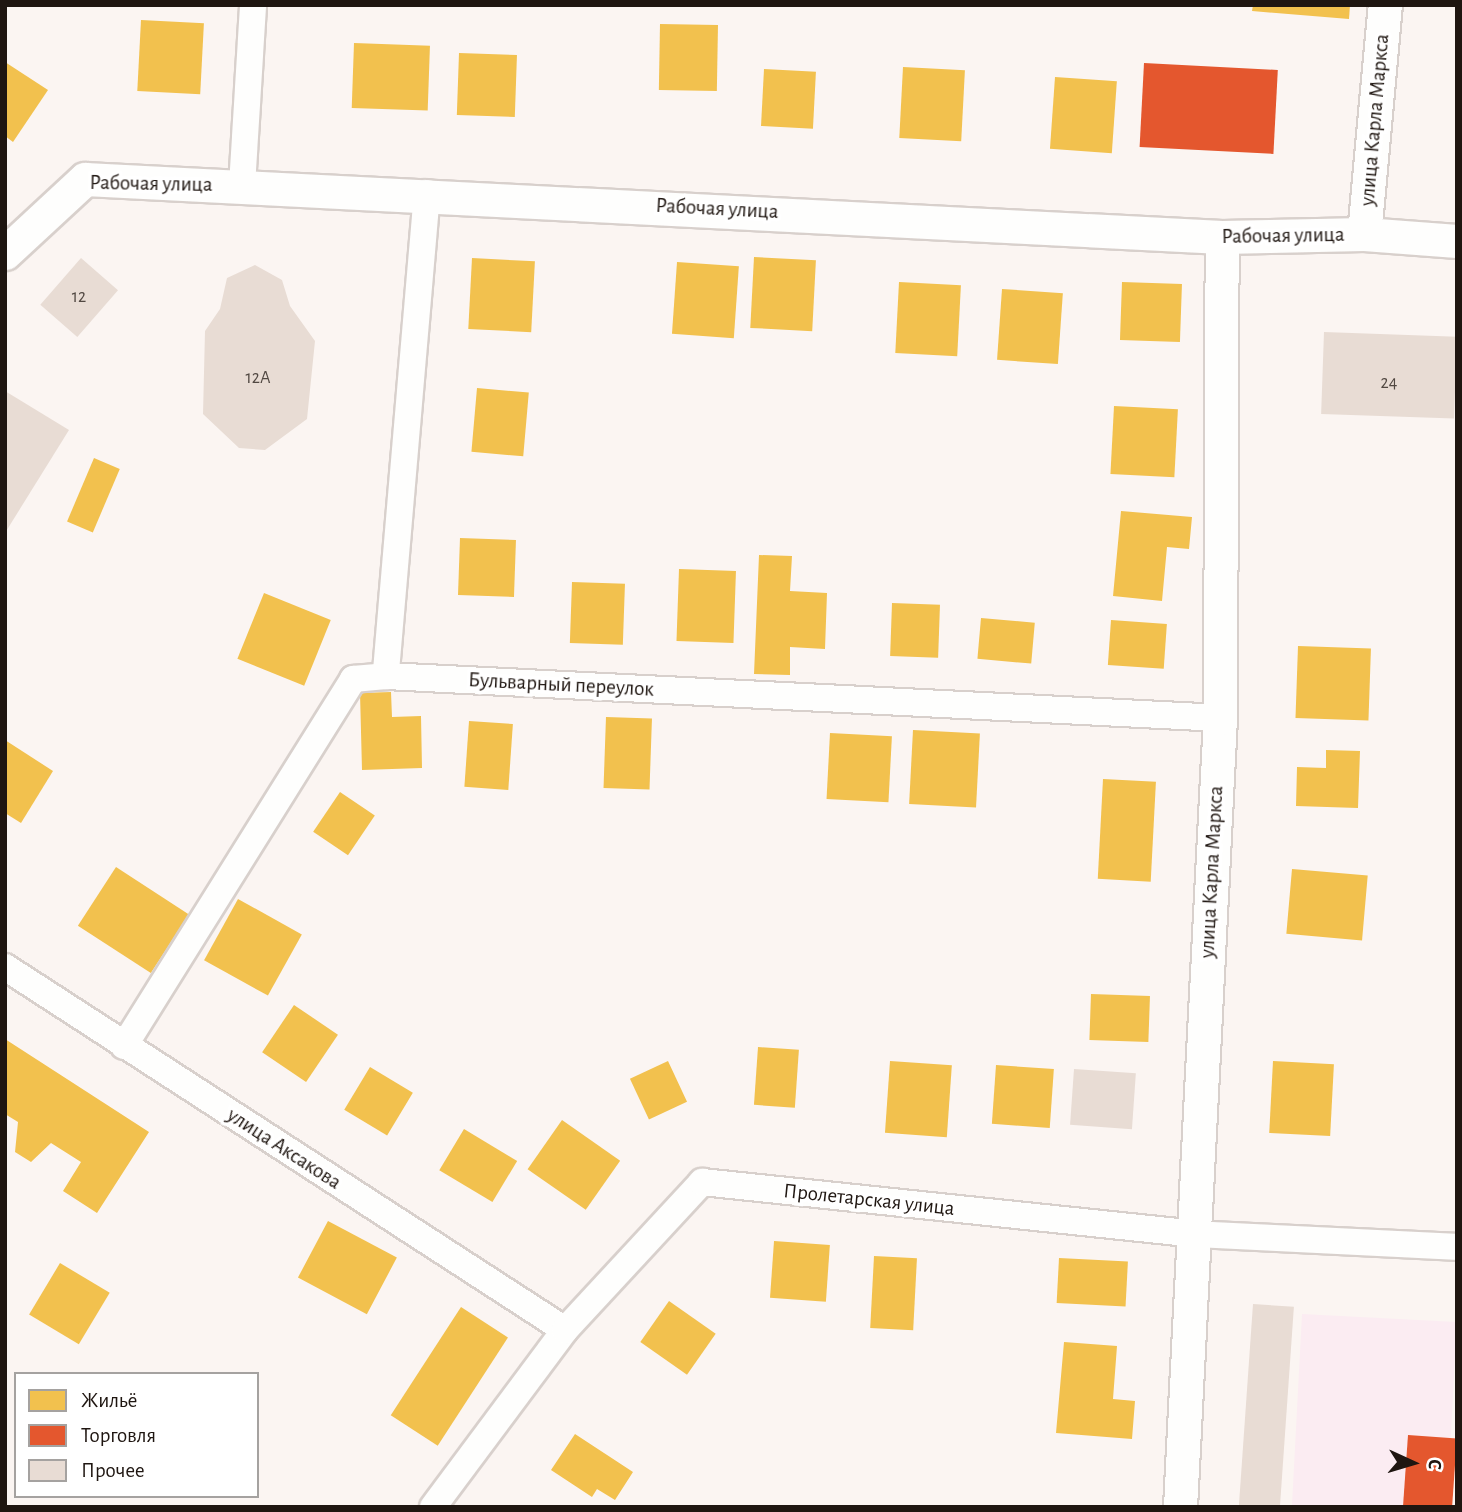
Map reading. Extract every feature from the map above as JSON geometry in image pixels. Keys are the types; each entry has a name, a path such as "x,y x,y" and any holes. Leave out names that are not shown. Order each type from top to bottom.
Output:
{"street":[{"path":"242,186 253,5"},
{"name":"улица Карла Маркса","path":"1364,234 1385,5"},
{"name":"Рабочая улица","path":"5,253 85,179 427,193 1222,237 1364,234 1457,241"},
{"path":"386,676 427,193"},
{"name":"улица Карла Маркса","path":"1180,1507 1220,718 1222,237"},
{"name":"Бульварный переулок","path":"124,1046 354,679 386,676 1220,718"},
{"name":"улица Аксакова","path":"5,967 565,1330"},
{"name":"Пролетарская улица","path":"433,1507 565,1330 702,1182 1194,1234 1457,1247"}],"shaded area":[{"path":"1302,1314 1457,1322 1447,1507 1292,1507"}],"building: Жильё":[{"path":"1253,5 1350,5 1349,19 1252,11"},
{"path":"141,20 204,23 200,94 137,91"},
{"path":"660,24 718,25 717,91 659,90"},
{"path":"354,43 430,46 428,111 352,108"},
{"path":"459,53 517,55 515,117 457,115"},
{"path":"5,62 48,90 13,142 5,136"},
{"path":"903,67 965,70 961,141 899,138"},
{"path":"764,69 816,72 813,129 761,126"},
{"path":"1055,77 1117,81 1112,153 1050,149"},
{"path":"754,257 816,260 812,331 750,328"},
{"path":"472,258 535,261 531,332 468,329"},
{"path":"677,262 739,266 734,338 672,334"},
{"path":"899,282 961,285 957,356 895,353"},
{"path":"1122,282 1182,284 1180,342 1120,340"},
{"path":"1002,289 1063,293 1058,364 997,360"},
{"path":"477,388 529,393 523,456 471,452"},
{"path":"1114,406 1178,409 1174,477 1110,474"},
{"path":"94,458 120,469 93,532 67,522"},
{"path":"1121,511 1192,517 1189,549 1167,547 1162,601 1113,596"},
{"path":"460,538 516,540 514,597 458,595"},
{"path":"759,555 792,556 790,591 827,593 825,649 790,647 790,675 754,674"},
{"path":"679,569 736,571 733,643 676,641"},
{"path":"572,582 625,584 623,645 570,643"},
{"path":"264,593 331,620 304,686 237,659"},
{"path":"892,603 940,605 938,658 890,656"},
{"path":"981,618 1035,623 1031,664 977,659"},
{"path":"1111,620 1167,624 1164,669 1108,665"},
{"path":"1298,646 1371,649 1368,721 1295,718"},
{"path":"391,692 392,717 421,716 422,768 362,770 360,693"},
{"path":"606,717 652,719 649,790 604,788"},
{"path":"469,721 513,724 508,790 464,787"},
{"path":"913,730 980,734 976,807 909,804"},
{"path":"830,733 892,736 888,802 827,799"},
{"path":"5,740 53,771 21,823 5,813"},
{"path":"1326,750 1360,751 1358,808 1296,806 1297,767 1326,768"},
{"path":"1103,779 1156,782 1151,882 1098,879"},
{"path":"340,792 375,815 348,855 313,832"},
{"path":"116,867 189,914 151,973 78,926"},
{"path":"1292,869 1368,876 1362,940 1286,934"},
{"path":"238,899 302,934 268,996 204,960"},
{"path":"1091,994 1150,996 1148,1042 1089,1040"},
{"path":"294,1005 338,1035 306,1082 262,1052"},
{"path":"5,1039 149,1132 97,1213 63,1191 81,1162 51,1143 31,1162 15,1152 18,1122 5,1114"},
{"path":"758,1047 799,1050 795,1108 754,1105"},
{"path":"668,1061 687,1102 649,1120 630,1079"},
{"path":"890,1061 952,1065 947,1137 885,1133"},
{"path":"1273,1061 1334,1064 1330,1136 1269,1133"},
{"path":"996,1065 1054,1069 1050,1128 992,1124"},
{"path":"370,1067 413,1093 387,1136 344,1110"},
{"path":"562,1120 620,1161 586,1210 528,1169"},
{"path":"464,1129 517,1161 492,1202 439,1170"},
{"path":"328,1221 397,1258 367,1314 298,1278"},
{"path":"774,1241 830,1245 826,1302 770,1298"},
{"path":"874,1256 917,1258 913,1330 870,1328"},
{"path":"1059,1258 1128,1262 1126,1307 1057,1303"},
{"path":"60,1263 110,1293 79,1344 29,1314"},
{"path":"669,1301 716,1334 687,1375 640,1342"},
{"path":"461,1307 508,1337 438,1446 391,1415"},
{"path":"1064,1342 1117,1346 1113,1399 1135,1401 1132,1439 1056,1433"},
{"path":"575,1434 633,1472 615,1500 597,1489 592,1497 551,1470"}],"building: Торговля":[{"path":"1144,63 1278,70 1273,154 1140,147"},
{"path":"1408,1435 1457,1438 1452,1507 1403,1507"}],"building: Прочее":[{"path":"81,258 118,290 77,337 40,305"},
{"path":"255,265 282,280 290,306 315,341 307,419 265,450 239,448 203,414 205,331 220,309 227,278"},
{"path":"1324,332 1457,337 1454,419 1321,414"},
{"path":"5,391 69,430 5,533"},
{"path":"1074,1069 1136,1073 1132,1129 1070,1125"},
{"path":"1253,1304 1294,1307 1280,1507 1239,1507"}]}
